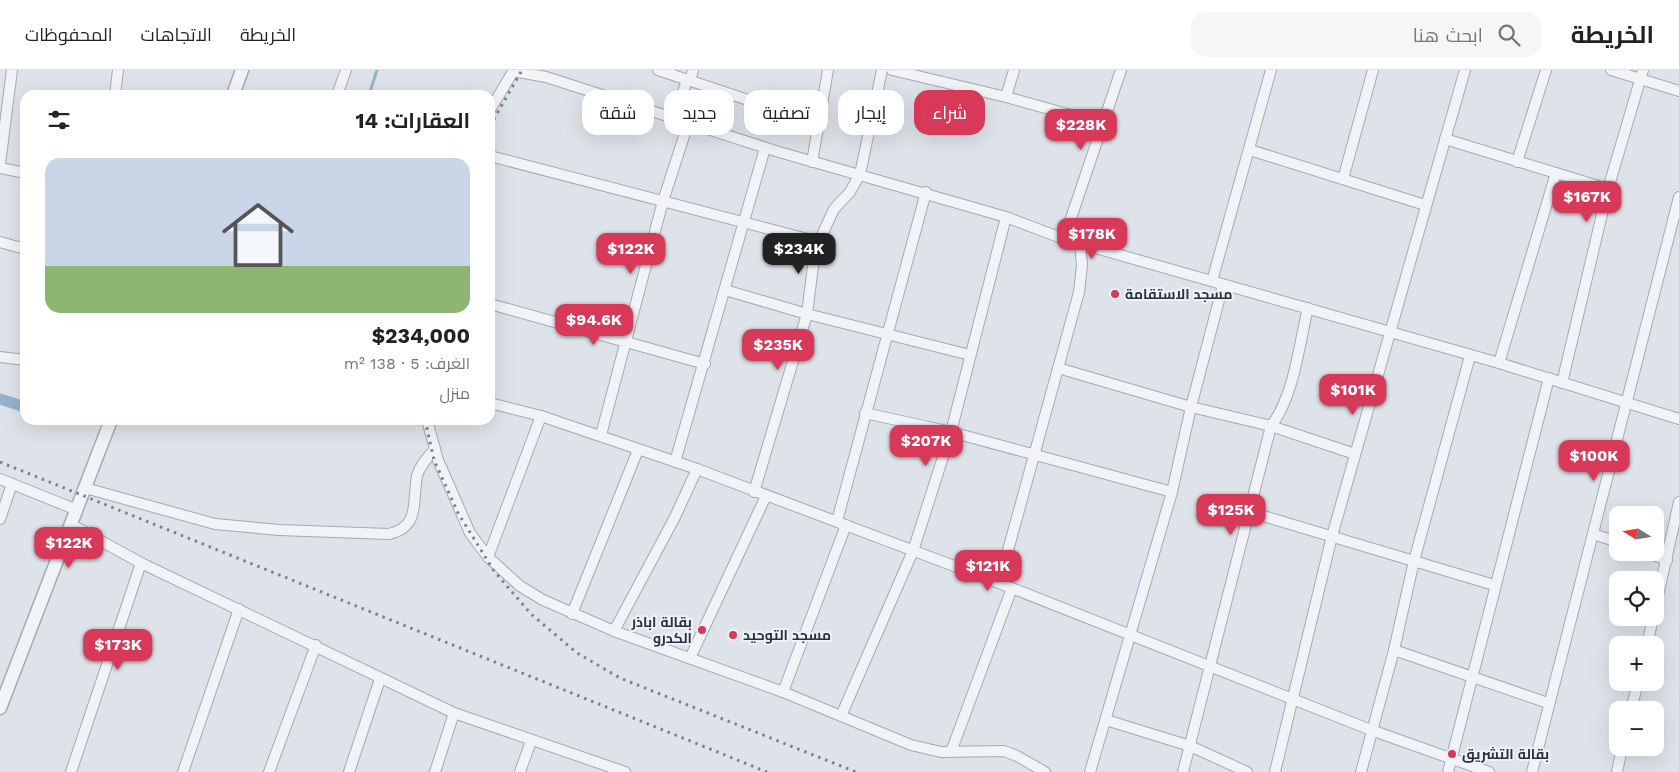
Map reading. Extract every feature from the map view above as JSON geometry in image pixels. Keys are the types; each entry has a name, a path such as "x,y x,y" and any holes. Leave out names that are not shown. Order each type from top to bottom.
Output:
{"street":[{"path":"0,164 12,70"},
{"path":"116,90 118,70"},
{"path":"237,90 242,70"},
{"path":"340,90 346,70"},
{"path":"658,70 744,99"},
{"path":"685,90 693,70"},
{"path":"825,90 828,70"},
{"path":"754,492 807,314 815,250 834,209 850,192 860,174 882,70"},
{"path":"892,70 1006,96 1103,124"},
{"path":"1006,96 1014,70"},
{"path":"1064,239 1120,70"},
{"path":"1212,281 1271,70"},
{"path":"1343,179 1373,70"},
{"path":"1275,772 1295,698 1332,536 1354,454 1391,333 1425,205 1465,70"},
{"path":"1517,162 1546,70"},
{"path":"1611,70 1641,75 1679,91"},
{"path":"495,102 513,71 546,77 664,116"},
{"path":"1562,383 1608,188 1641,75"},
{"path":"601,435 663,201 684,135"},
{"path":"723,135 812,162 926,192 1006,217 1080,244 1499,363 1679,419"},
{"path":"812,162 818,135"},
{"path":"1444,139 1608,188"},
{"path":"675,462 705,364 765,148"},
{"path":"1250,150 1425,205"},
{"path":"495,157 819,242"},
{"path":"0,168 20,172"},
{"path":"1499,363 1556,173"},
{"path":"783,692 842,523 865,413 926,192"},
{"path":"1532,772 1548,703 1675,230 1679,197"},
{"path":"841,716 912,551 950,432 1006,217"},
{"path":"0,242 20,248"},
{"path":"999,582 1079,292 1082,265 1080,244"},
{"path":"1090,772 1172,492 1191,407 1223,285"},
{"path":"725,290 807,314 970,355"},
{"path":"495,305 705,364"},
{"path":"1183,772 1271,426 1282,408 1292,377 1308,308"},
{"path":"1361,772 1394,650 1414,561 1470,356"},
{"path":"0,357 20,359"},
{"path":"1058,368 1191,407 1271,426 1354,454"},
{"path":"1448,772 1494,585 1549,378"},
{"path":"495,404 541,416 601,435 638,450 697,469 754,492 999,582 1131,637 1295,698 1371,730 1489,772"},
{"path":"865,413 950,432 1172,492"},
{"path":"488,557 541,416"},
{"path":"0,708 72,526 109,425"},
{"path":"428,425 435,449 470,533 488,557 520,586 572,614 783,692 911,745 934,751 1004,752 1045,772"},
{"path":"86,488 215,524 279,530 389,534 399,532 408,526 414,510 418,474 424,462 435,449"},
{"path":"572,614 638,450"},
{"path":"614,631 658,550 697,469"},
{"path":"0,479 77,510"},
{"path":"0,519 12,484"},
{"path":"690,658 766,496"},
{"path":"1664,572 1678,515 1679,502"},
{"path":"1250,512 1494,585"},
{"path":"72,526 141,563 316,645 380,679 454,713 604,769 625,772"},
{"path":"1593,534 1609,539"},
{"path":"71,772 141,563"},
{"path":"952,752 1012,588"},
{"path":"183,772 239,610"},
{"path":"269,772 316,645"},
{"path":"1394,650 1548,703"},
{"path":"349,772 380,679"},
{"path":"435,772 454,713"},
{"path":"1106,720 1190,746 1247,772"},
{"path":"520,772 531,741"},
{"path":"1616,772 1620,756"}],"waterway":[{"path":"371,90 377,70"},
{"path":"0,399 20,405"}],"railway":[{"path":"495,117 522,70"},
{"path":"426,425 434,460 458,513 494,571 531,614 577,653 620,678 856,772"},
{"path":"0,462 767,772"}],"place":[{"name":"مسجد الاستقامة","path":"1115,294"},
{"name":"بقالة اباذر الكدرو","path":"702,630"},
{"name":"مسجد التوحيد","path":"733,635"},
{"name":"بقالة التشريق","path":"1452,754"}]}
